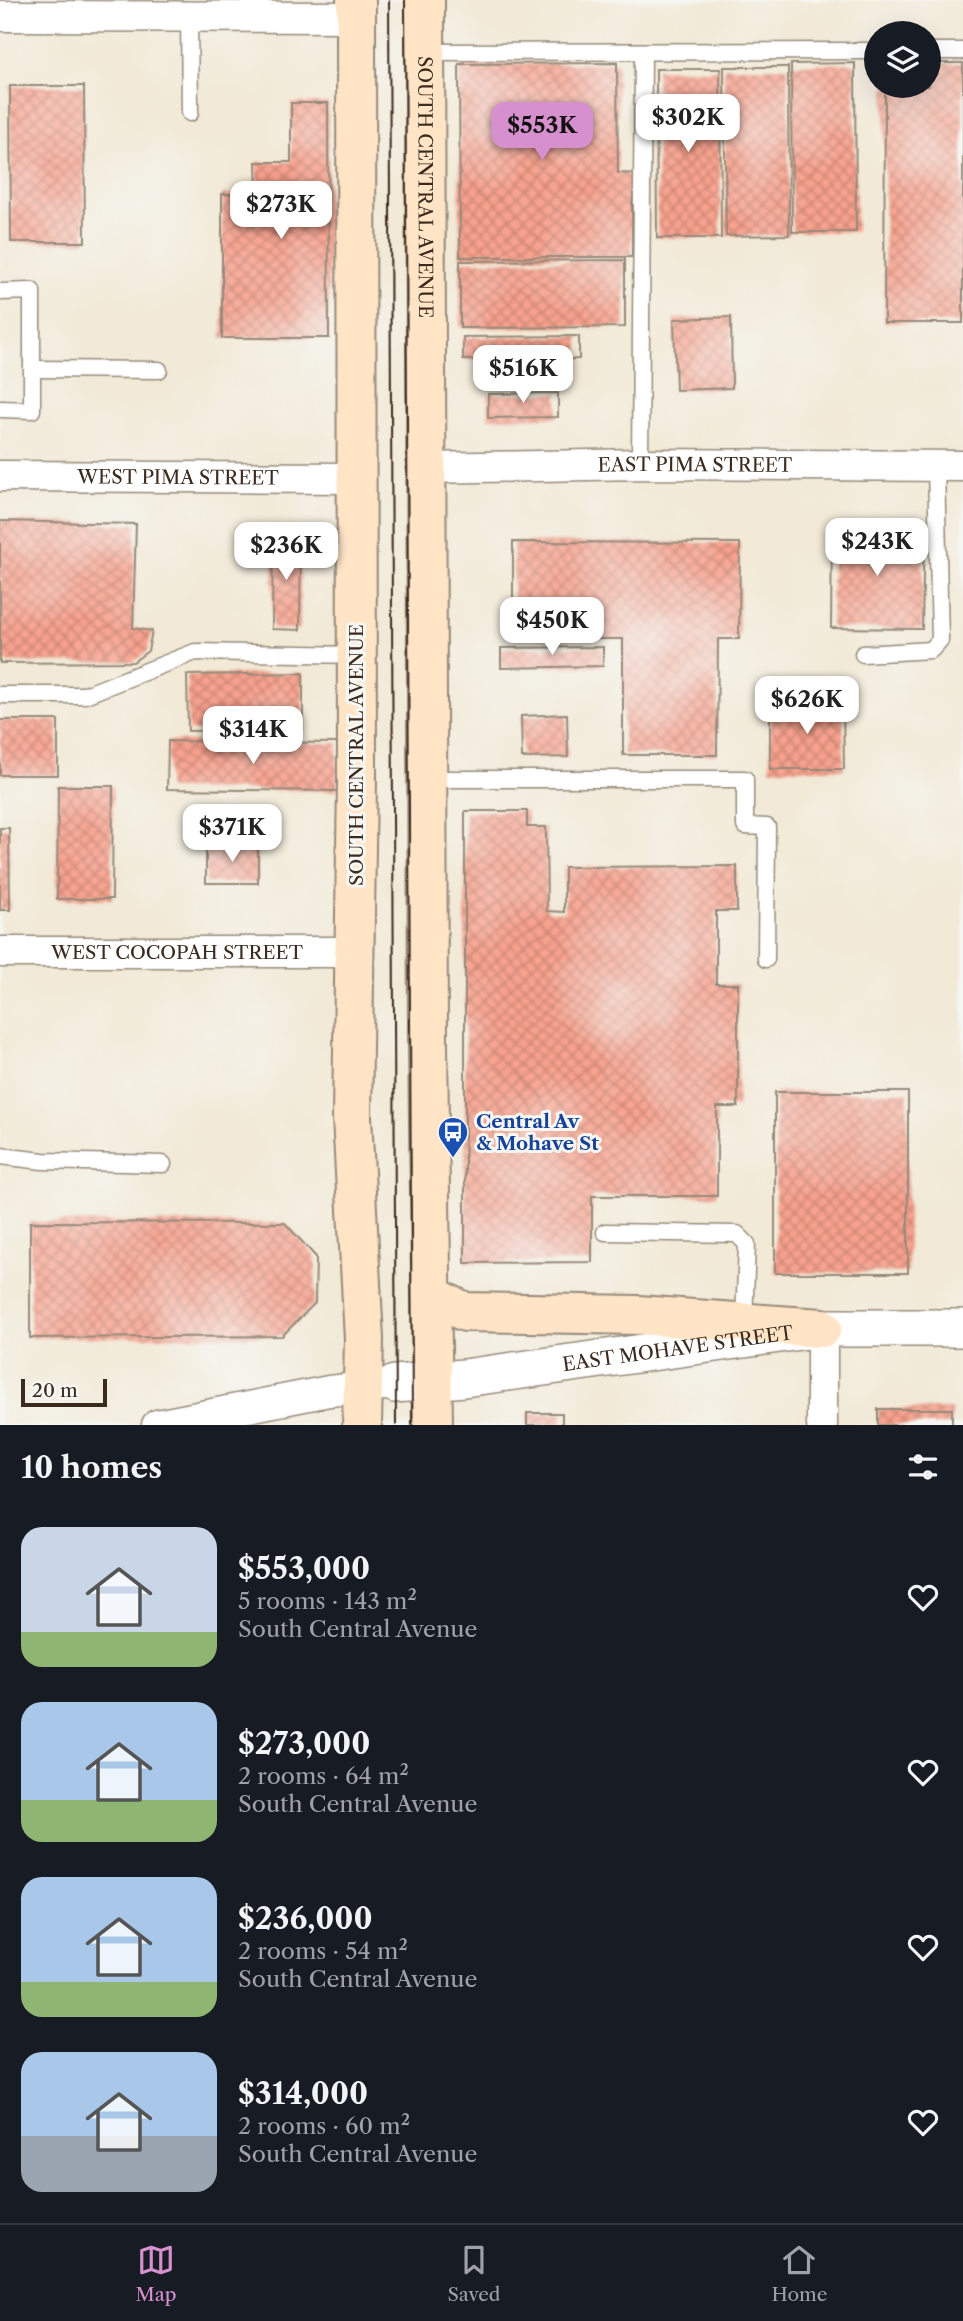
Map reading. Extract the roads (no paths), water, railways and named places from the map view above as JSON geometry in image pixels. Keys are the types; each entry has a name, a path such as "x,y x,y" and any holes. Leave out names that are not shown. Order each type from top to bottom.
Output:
{"main road":[{"name":"SOUTH CENTRAL AVENUE","path":"425,0 428,1045 433,1425"},
{"name":"SOUTH CENTRAL AVENUE","path":"356,9 358,655 352,1116 364,1339 379,1386 362,1425"},
{"path":"433,1296 465,1312 638,1315 822,1328"}],"street":[{"path":"0,16 128,8 189,17 356,9"},
{"name":"EAST PIMA STREET","path":"427,468 640,464 949,466"},
{"name":"WEST PIMA STREET","path":"0,476 357,478"},
{"name":"WEST COCOPAH STREET","path":"0,952 355,952"},
{"path":"822,1328 822,1425"},
{"name":"EAST MOHAVE STREET","path":"379,1386 822,1328 963,1328"},
{"path":"157,1425 329,1391 379,1386"}],"lane":[{"path":"189,17 190,113"},
{"path":"424,52 864,51"},
{"path":"941,51 963,51"},
{"path":"640,464 643,52"},
{"path":"0,292 32,291 33,369 32,410 0,409"},
{"path":"33,369 159,370"},
{"path":"863,654 931,650 940,640 949,466"},
{"path":"0,695 85,695 195,652 358,655"},
{"path":"429,779 745,779 745,825 767,827 766,959"},
{"path":"0,1156 43,1161 163,1164"},
{"path":"605,1232 737,1234 747,1244 744,1322"}],"tram line":[{"path":"389,0 396,1425"},
{"path":"405,0 412,1425"}],"place":[{"name":"Central Av & Mohave St","path":"453,1159"}]}
